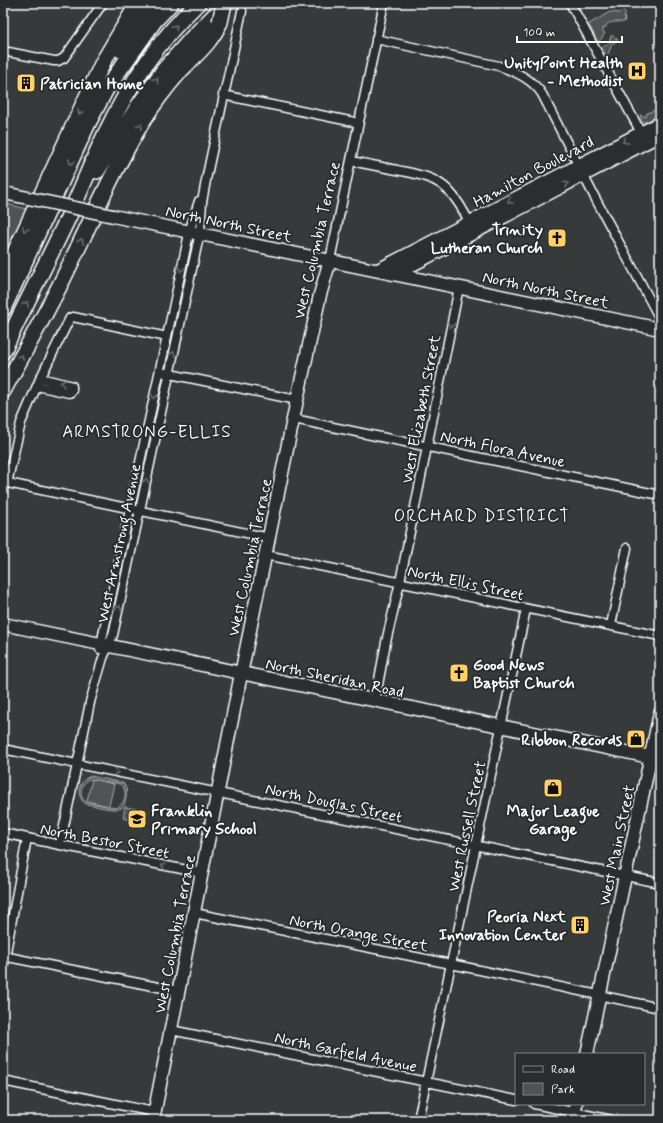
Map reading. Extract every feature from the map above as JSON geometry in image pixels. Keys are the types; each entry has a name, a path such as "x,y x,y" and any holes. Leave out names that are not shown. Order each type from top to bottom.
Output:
{"highway":[{"path":"3,278 103,62 138,3"},
{"path":"106,89 116,59 129,36 154,3"},
{"path":"3,309 88,123 106,89 155,20 171,3"},
{"path":"3,351 68,219 104,136 132,85 162,42 198,3"},
{"path":"3,391 59,286 130,144 145,118 160,97 210,39 220,22 224,3"},
{"path":"68,219 152,85 188,42 228,3"}],"street":[{"path":"3,51 54,61 62,60 84,32 103,3"},
{"name":"West Columbia Terrace","path":"153,1116 297,400 320,295 330,260 384,3"},
{"path":"570,3 643,138"},
{"name":"West Armstrong Avenue","path":"60,846 90,702 103,658 130,508 159,372 202,202 223,95 242,11"},
{"path":"376,39 499,66 513,71 535,85 542,94 660,320"},
{"path":"223,95 359,123"},
{"name":"Hamilton Boulevard","path":"378,270 472,227 643,138 660,123"},
{"name":"Hamilton Boulevard","path":"643,138 660,135"},
{"path":"351,160 425,176 439,183 453,196 472,227"},
{"name":"North North Street","path":"6,193 660,329"},
{"name":"Hamilton Boulevard","path":"395,274 472,227"},
{"name":"West Armstrong Avenue","path":"105,644 113,635 169,374 195,232"},
{"name":"West Elizabeth Street","path":"375,701 459,287"},
{"path":"167,337 73,317 70,318 38,382 21,423 5,482 270,538"},
{"path":"159,372 297,400"},
{"name":"North Flora Avenue","path":"294,419 660,495"},
{"path":"610,625 627,548"},
{"name":"North Ellis Street","path":"266,556 660,636"},
{"name":"West Russell Street","path":"418,1120 526,609"},
{"name":"North Sheridan Road","path":"3,624 655,758"},
{"name":"West Main Street","path":"587,1053 625,876 655,758 660,713"},
{"name":"North Douglas Street","path":"3,749 660,883"},
{"name":"North Bestor Street","path":"3,833 60,846 202,873"},
{"path":"3,968 27,838"},
{"name":"North Orange Street","path":"194,913 451,964 660,1008"},
{"path":"4,956 178,991"},
{"name":"North Garfield Avenue","path":"171,1030 515,1100"},
{"path":"3,1081 153,1116"},
{"path":"539,1105 612,1120"}],"green space":[{"path":"624,11 626,14 624,16 624,22 609,23 605,28 603,28 603,32 605,33 598,42 589,24 610,12 619,13"},
{"path":"611,36 618,40 612,44 607,57 602,48 609,43"},
{"path":"660,107 660,115 646,122 642,121 640,115 646,117 646,114"},
{"path":"7,204 26,209 3,259 3,214"},
{"path":"91,776 123,783 127,791 125,804 123,807 120,809 111,809 86,804 80,797 79,793 83,781","holes":["89,779 120,784 123,787 125,797 122,804 116,808 86,802 81,793 82,786"]},
{"path":"92,779 114,784 109,806 87,801"},
{"path":"125,807 147,811 145,823 123,818"}],"place":[{"name":"UnityPoint Health - Methodist","path":"637,71"},
{"name":"Patrician Home","path":"26,83"},
{"name":"Trinity Lutheran Church","path":"557,238"},
{"name":"Good News Baptist Church","path":"459,673"},
{"name":"Ribbon Records","path":"636,739"},
{"name":"Major League Garage","path":"553,788"},
{"name":"Franklin Primary School","path":"137,819"},
{"name":"Peoria Next Innovation Center","path":"580,925"}],"district":[{"name":"ARMSTRONG-ELLIS","path":"147,431"},
{"name":"ORCHARD DISTRICT","path":"482,515"}]}
